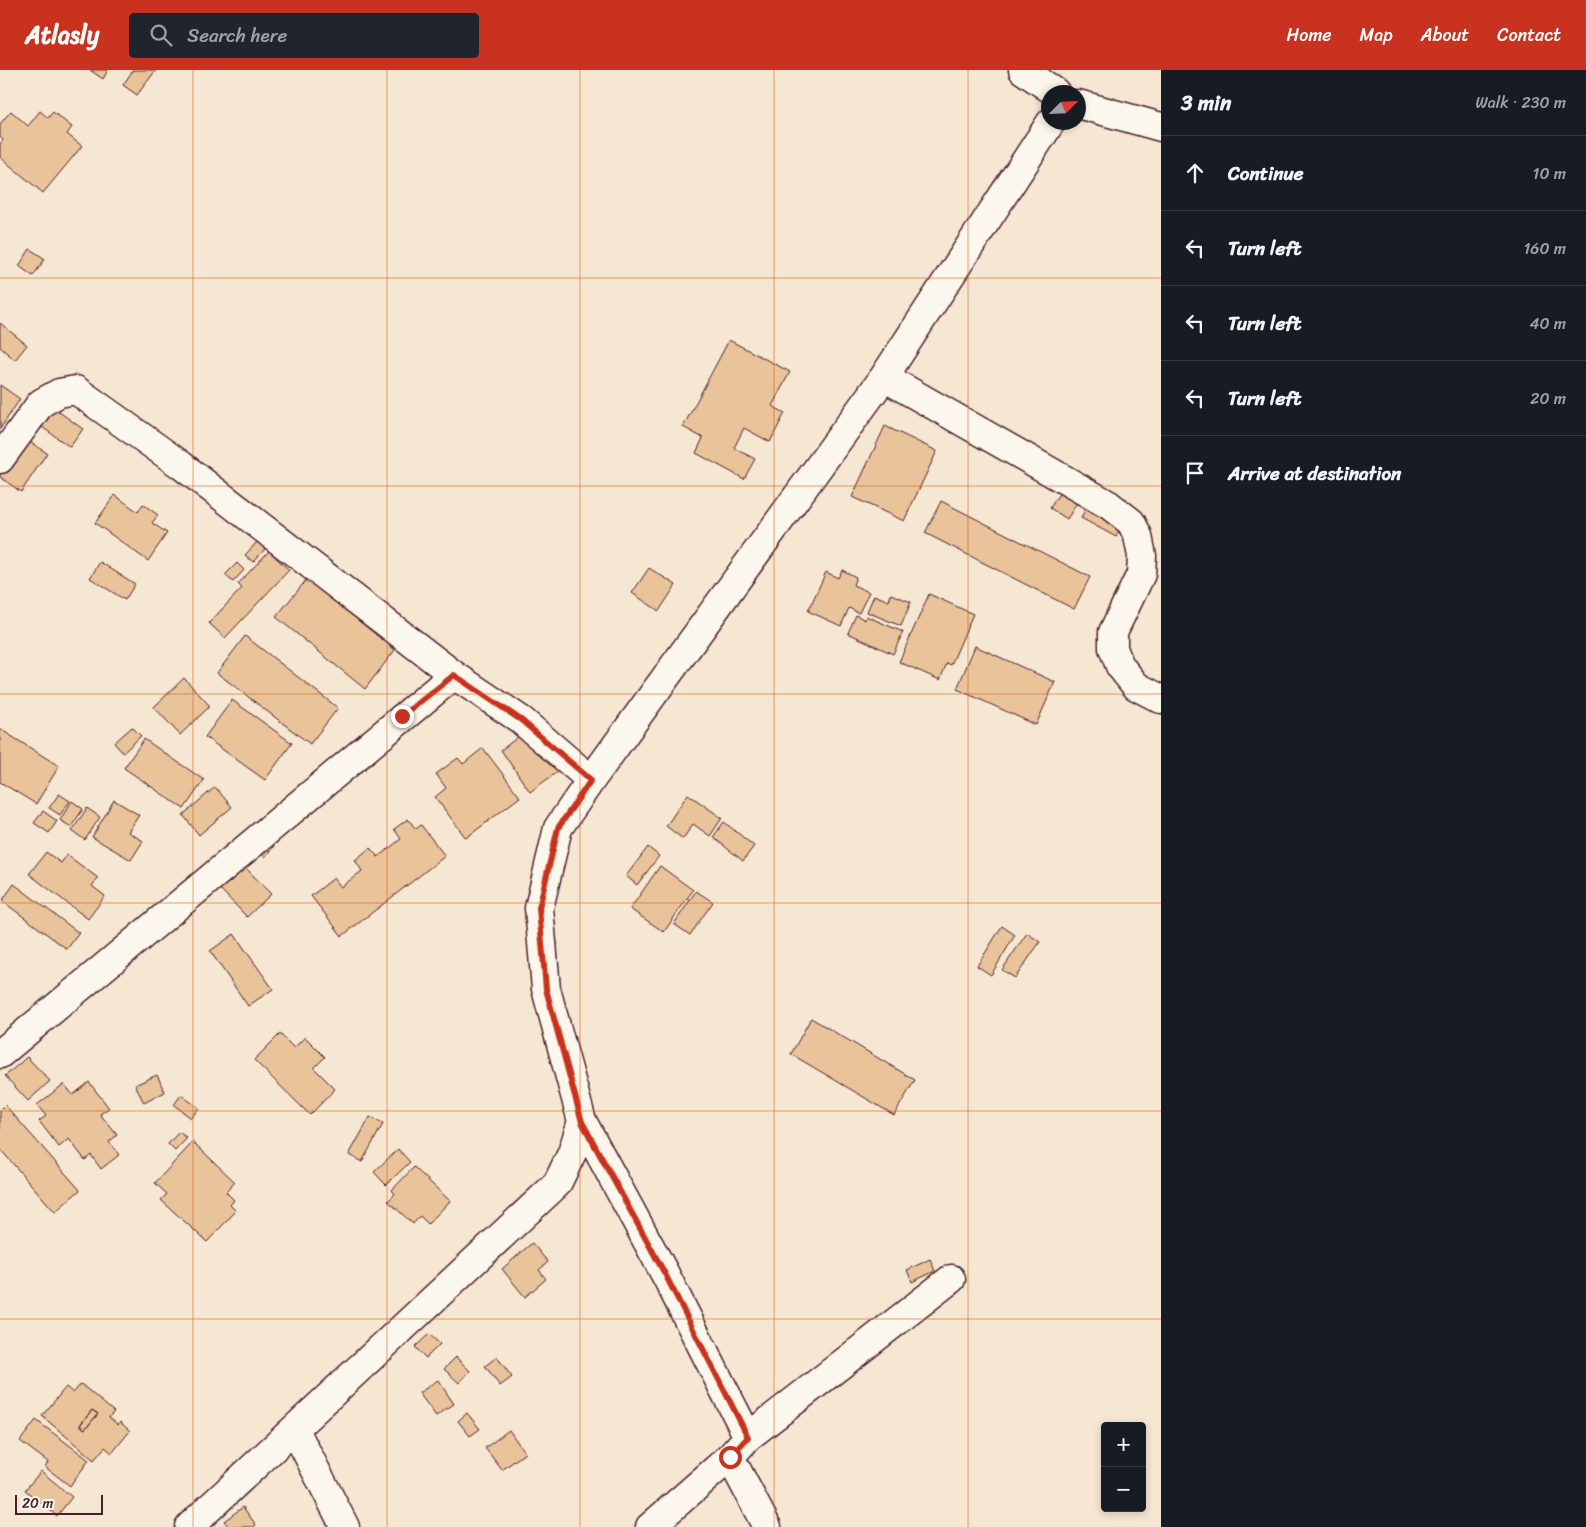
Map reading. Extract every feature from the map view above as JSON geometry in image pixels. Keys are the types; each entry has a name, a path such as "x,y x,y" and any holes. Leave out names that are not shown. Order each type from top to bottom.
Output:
{"street":[{"path":"1023,70 1045,85"},
{"path":"1086,106 1161,127"},
{"path":"748,1437 665,1274 582,1122 546,989 539,908 558,828 884,377 1046,130"},
{"path":"884,377 1109,505 1131,522 1138,536 1142,556 1141,574 1113,632 1113,648 1120,666 1136,686 1161,699"},
{"path":"0,459 42,403 59,393 76,390 181,465 454,675 521,720 591,780"},
{"path":"0,1054 454,675"},
{"path":"189,1527 557,1184 572,1153 582,1122"},
{"path":"650,1527 730,1457 748,1437 951,1279"},
{"path":"295,1430 345,1527"},
{"path":"730,1457 767,1527"}],"building":[{"path":"90,70 108,70 103,79"},
{"path":"133,70 156,70 137,95 123,85"},
{"path":"11,111 28,126 40,111 48,118 53,112 72,127 67,134 82,146 43,193 0,157 0,144 3,140 0,137 0,124"},
{"path":"30,249 45,259 33,276 19,266"},
{"path":"0,323 27,345 15,360 0,347"},
{"path":"729,340 790,372 772,406 785,413 770,442 744,428 734,448 755,459 744,479 696,453 703,438 683,427"},
{"path":"0,385 20,399 0,429"},
{"path":"48,404 83,429 70,447 35,422"},
{"path":"885,426 937,451 904,521 852,497"},
{"path":"22,437 47,453 21,492 0,477 0,469"},
{"path":"1062,489 1079,500 1067,519 1050,508"},
{"path":"115,495 138,512 143,504 158,515 152,523 167,533 148,561 95,523"},
{"path":"941,501 1090,577 1074,609 925,533"},
{"path":"1088,504 1124,523 1116,537 1081,518"},
{"path":"257,542 265,549 253,562 245,555"},
{"path":"269,551 289,570 225,638 209,623 242,588 238,584"},
{"path":"100,562 135,584 125,600 90,578"},
{"path":"237,563 244,570 233,582 225,575"},
{"path":"649,568 676,585 659,611 632,593"},
{"path":"842,570 856,577 853,585 869,592 859,613 849,608 841,626 808,611 826,572 838,578"},
{"path":"307,579 395,650 365,689 276,617"},
{"path":"891,594 911,602 901,626 867,612 874,595 889,601"},
{"path":"929,594 973,614 951,665 947,663 940,680 899,662"},
{"path":"856,615 865,620 866,616 903,632 893,654 848,633"},
{"path":"245,636 338,708 310,744 217,673"},
{"path":"975,646 1055,682 1036,725 957,689"},
{"path":"184,678 210,706 180,735 154,707"},
{"path":"232,700 292,743 265,780 205,737"},
{"path":"132,727 141,736 123,753 114,743"},
{"path":"0,729 59,766 36,804 0,782"},
{"path":"526,731 561,769 530,792 501,750"},
{"path":"144,739 204,780 184,809 124,768"},
{"path":"483,748 520,797 466,838 435,797 446,788 436,774 458,758 463,764"},
{"path":"215,787 232,807 199,835 183,815"},
{"path":"59,794 70,801 60,815 49,808"},
{"path":"688,794 722,818 710,836 693,824 683,839 666,826"},
{"path":"114,800 139,815 128,832 143,841 131,860 92,837"},
{"path":"72,801 83,809 71,827 60,820"},
{"path":"87,808 100,817 85,840 72,831"},
{"path":"43,811 57,821 49,833 34,823"},
{"path":"408,819 416,829 421,825 445,856 342,936 311,896 334,878 341,887 362,871 355,860 370,848 378,857 401,839 394,829"},
{"path":"724,822 754,846 743,861 713,837"},
{"path":"266,839 274,846 265,857 257,850"},
{"path":"648,847 659,856 637,885 626,876"},
{"path":"46,852 61,863 67,855 98,878 92,886 105,896 88,919 29,874"},
{"path":"242,864 271,894 247,917 218,887"},
{"path":"660,866 693,890 664,932 630,909"},
{"path":"14,884 79,933 67,949 2,901"},
{"path":"696,891 713,902 690,935 674,924"},
{"path":"1002,926 1015,935 991,975 977,966"},
{"path":"1027,933 1040,942 1015,978 1002,970"},
{"path":"234,934 273,989 248,1006 210,951"},
{"path":"811,1018 915,1080 894,1115 791,1054"},
{"path":"280,1034 294,1048 305,1037 325,1057 314,1068 335,1089 310,1115 254,1060"},
{"path":"27,1057 50,1081 28,1101 5,1076"},
{"path":"157,1075 165,1092 144,1103 135,1085"},
{"path":"89,1082 109,1108 100,1114 117,1135 109,1142 119,1155 101,1169 91,1155 85,1160 69,1139 59,1147 39,1121 46,1116 37,1105 64,1084 73,1095"},
{"path":"181,1095 199,1108 191,1118 174,1105"},
{"path":"5,1105 80,1190 55,1212 0,1149 0,1110"},
{"path":"370,1117 383,1124 362,1162 349,1155"},
{"path":"179,1132 187,1138 175,1151 168,1144"},
{"path":"193,1142 235,1182 226,1192 234,1200 230,1205 236,1211 207,1242 161,1200 167,1194 155,1183"},
{"path":"398,1149 410,1162 386,1185 374,1172"},
{"path":"414,1167 450,1201 428,1224 420,1216 413,1224 388,1201 395,1194 392,1190"},
{"path":"532,1243 548,1262 539,1270 546,1279 525,1297 502,1269"},
{"path":"930,1259 935,1271 912,1282 907,1270"},
{"path":"429,1334 440,1344 426,1358 415,1347"},
{"path":"456,1357 470,1371 459,1383 444,1369"},
{"path":"497,1357 512,1377 500,1386 485,1366"},
{"path":"438,1380 454,1404 436,1416 419,1393"},
{"path":"81,1384 114,1412 109,1417 118,1425 120,1422 130,1431 112,1453 105,1447 94,1460 42,1416 66,1387 73,1393","holes":["92,1410 98,1414 85,1429 80,1425"]},
{"path":"92,1410 98,1414 85,1429 80,1425"},
{"path":"467,1413 480,1429 470,1436 458,1421"},
{"path":"36,1420 89,1460 70,1486 45,1467 48,1462 20,1441"},
{"path":"509,1430 525,1453 502,1470 485,1448"},
{"path":"41,1471 72,1497 57,1516 25,1490"},
{"path":"243,1507 256,1525 253,1527 229,1527 224,1521"}],"route":[{"path":"402,716 454,675 521,720 591,780 558,828 539,908 546,989 576,1091 582,1122 665,1274 748,1437 730,1457"}]}
